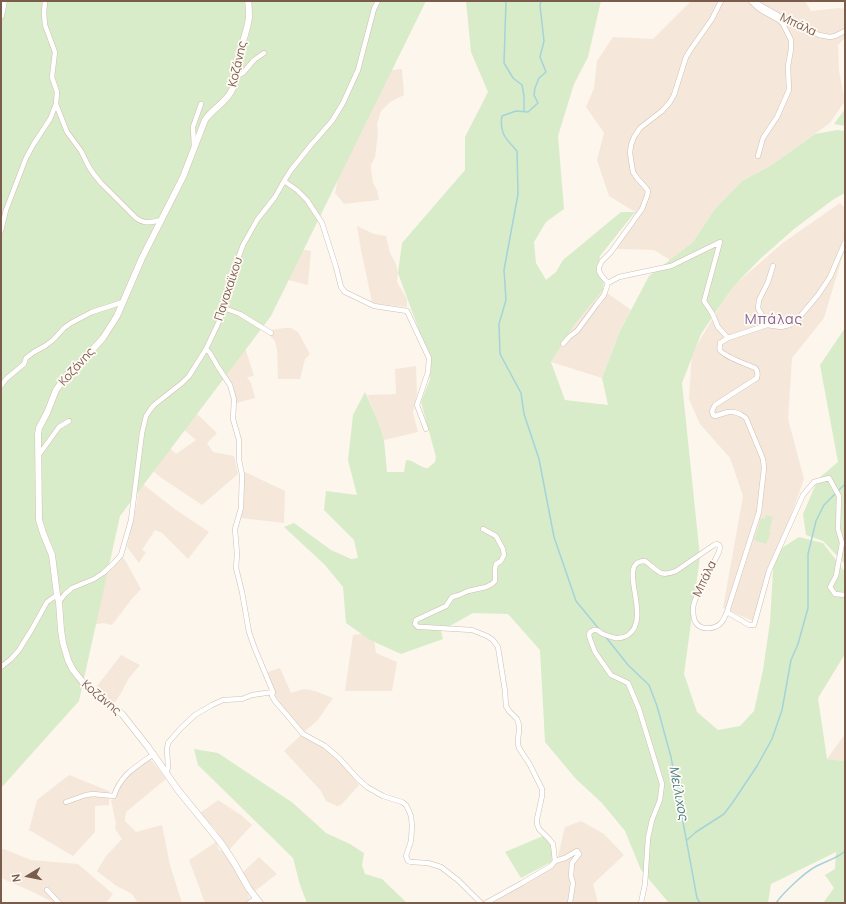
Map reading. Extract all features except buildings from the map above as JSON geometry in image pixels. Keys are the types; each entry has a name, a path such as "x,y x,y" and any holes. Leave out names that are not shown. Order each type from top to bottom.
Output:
{"street":[{"path":"1,16 4,1"},
{"path":"1,231 6,210 26,158 50,119 56,104 57,92 52,77 55,52 45,25 44,1"},
{"name":"Κοζάνης","path":"248,1 249,18 234,85 229,96 207,117 183,177 142,258 117,316 103,338 85,358 76,365 56,390 48,413 39,428 38,506 43,533 52,555 63,643 68,660 75,673 98,697 122,714 221,843 258,901"},
{"name":"Παναχαϊκου","path":"59,602 72,588 94,579 103,573 121,555 131,520 142,433 146,416 154,404 175,389 188,377 206,349 221,317 243,245 257,220 273,201 291,170 332,121 343,103 358,70 374,9 378,1"},
{"path":"608,283 601,275 599,267 642,209 648,191 637,178 631,165 630,153 632,141 640,128 670,102 674,95 686,57 712,19 721,1"},
{"path":"752,1 761,10 779,20 783,24 791,40 788,66 789,90 777,117 763,138 758,156"},
{"name":"Μπάλα","path":"752,1 788,21 819,35 836,36 845,31"},
{"path":"236,76 245,71 254,60 264,53"},
{"path":"56,104 69,135 81,151 89,167 101,182 136,218 150,223 162,220"},
{"path":"194,147 192,127 201,104"},
{"path":"284,181 306,200 322,223 342,287 345,292 374,306 407,311 428,358 428,372 417,405 426,429"},
{"path":"563,344 577,331 604,295 608,283 619,277 671,266 720,242 704,301 712,313 718,327 728,338 767,325 781,327 789,325 797,320 818,295 830,277 845,242"},
{"path":"767,325 758,308 759,300 768,282 773,266"},
{"path":"1,386 6,379 24,364 26,358 54,340 64,328 71,323 92,312 123,302"},
{"path":"224,308 240,314 270,333"},
{"name":"Μπάλα","path":"641,903 645,884 648,838 652,820 660,800 662,784 639,709 628,683 612,675 595,652 589,635 590,632 596,630 608,637 621,638 628,635 632,630 638,615 633,580 633,569 636,564 645,561 659,572 664,574 670,573 676,571 717,544 720,545 719,552 694,600 693,613 696,623 704,628 715,627 724,619 759,512 764,468 763,459 746,418 734,412 728,412 715,416 712,411 715,405 756,378 758,374 758,370 755,368 725,354 721,350 720,343 728,338"},
{"path":"206,349 230,384 234,399 233,419 239,440 239,460 242,475 241,508 235,529 237,554 236,568 242,592 248,632 273,692 273,697 303,734 329,749 356,778 367,787 383,796 402,802 406,805 412,820 411,841 406,856 408,861 436,864 459,881 481,903"},
{"path":"38,456 59,427 68,421"},
{"path":"727,612 749,625 754,625 769,571 803,495 814,482 828,478 838,496 838,529 842,543 836,576 830,587 835,594 845,595"},
{"path":"483,529 496,536 503,549 504,555 496,564 495,581 486,587 468,591 452,597 446,606 416,620 415,624 418,627 472,630 487,636 493,640 498,647 506,706 517,719 519,725 519,748 530,765 542,789 542,796 536,819 537,824 539,829 550,839 553,844 555,861"},
{"path":"1,667 19,650 47,602 57,595"},
{"path":"166,773 168,768 168,743 195,715 224,700 242,699 252,695 273,692"},
{"path":"66,802 93,794 114,796 120,782 130,771 154,754"},
{"path":"486,903 551,866 555,861 565,858 576,851 579,853 572,863 571,876 573,884 570,903"},
{"path":"47,890 59,903"},
{"path":"249,903 258,901"}],"shaded area":[{"path":"691,1 805,1 811,11 839,8 845,9 845,38 838,45 839,71 845,101 830,123 770,166 742,181 714,210 693,242 670,260 654,250 617,249 635,212 609,196 597,160 604,133 586,107 594,88 597,61 613,37 653,39"},
{"path":"402,69 404,95 390,102 381,111 377,124 378,133 375,157 371,165 371,169 373,183 377,190 379,200 344,204 335,193 346,137 359,124 368,121 357,107 368,72"},
{"path":"840,203 845,208 845,248 824,318 792,358 788,419 804,479 753,621 723,608 743,496 730,458 700,424 689,399 692,353 731,288 784,242"},
{"path":"357,226 374,234 386,236 390,253 396,264 398,273 397,282 407,299 407,307 372,302"},
{"path":"286,247 311,251 308,285 277,277"},
{"path":"603,290 631,310 619,333 602,378 551,362 575,324"},
{"path":"291,328 298,332 310,354 305,359 300,379 278,379 277,350 275,341 271,337 270,330"},
{"path":"242,338 254,376 247,377 251,383 255,398 233,404 232,393 210,348"},
{"path":"416,366 417,394 413,413 418,432 384,440 367,395 396,394 395,369"},
{"path":"157,407 192,409 217,433 207,443 213,452 234,456 238,474 202,505 160,477 141,461 146,426 176,454 196,440"},
{"path":"243,471 285,491 284,523 241,518 244,505"},
{"path":"139,481 176,510 209,532 188,559 162,533 155,530 142,550 146,552 139,563 127,547 137,502"},
{"path":"122,556 141,589 112,625 103,623 63,631 102,577"},
{"path":"373,632 376,653 397,662 392,691 345,691 353,635"},
{"path":"121,655 140,665 129,678 114,704 94,690"},
{"path":"280,668 291,693 304,689 315,691 333,698 318,720 304,732 281,705 273,692 265,673"},
{"path":"845,734 845,761 827,759"},
{"path":"301,735 329,751 343,765 359,785 341,805 337,806 326,801 321,791 284,751"},
{"path":"151,760 166,779 126,812 125,821 136,832 162,825 170,865 182,903 138,903 132,894 115,885 97,871 106,856 122,839 115,829 116,824 111,800 114,799 114,794 118,783 146,761"},
{"path":"69,775 109,791 109,805 95,806 95,832 73,856 29,830 37,800"},
{"path":"218,800 241,815 252,825 229,850 215,829 200,813"},
{"path":"581,821 604,834 624,855 593,884 598,903 491,903 550,867 558,856 565,827"},
{"path":"216,842 219,850 224,852 234,868 250,898 245,903 205,903 189,860"},
{"path":"1,849 31,860 78,864 113,894 106,903 54,903 1,878"},
{"path":"259,857 277,874 255,891 243,872"}],"green space":[{"path":"1,1 426,1 271,316 120,516 79,701 1,788"},
{"path":"466,1 601,1 588,57 574,84 558,136 564,209 546,222 534,242 536,263 546,280 556,272 563,260 621,212 635,212 600,256 597,272 604,281 603,290 575,324 551,362 565,400 608,405 602,378 619,333 649,276 693,242 714,210 742,181 770,166 815,134 837,130 845,131 845,193 834,199 794,229 760,259 732,288 701,334 682,383 700,557 684,674 697,712 718,730 740,726 754,711 763,670 770,622 774,553 799,537 823,543 845,572 845,654 818,698 827,759 845,761 845,903 823,903 834,888 825,875 835,869 836,852 771,884 768,903 669,903 641,870 625,831 602,803 576,779 545,742 540,650 508,614 473,613 441,631 443,639 401,654 370,640 346,623 343,587 325,565 284,527 294,523 331,550 351,559 358,558 354,540 324,510 326,491 357,495 348,460 353,415 365,392 378,421 384,440 387,472 404,472 406,460 428,468 435,462 436,457 421,402 430,379 427,361 428,350 420,333 398,273 402,243 465,170 465,137 488,92 471,52"},
{"path":"845,109 845,126 834,124"},
{"path":"845,328 845,564 823,541 806,535 803,514 818,479 838,462 820,365"},
{"path":"766,515 773,517 769,532 771,533 766,544 754,540 761,518 765,519"},
{"path":"194,749 218,753 293,803 326,833 350,844 364,853 362,865 365,874 382,879 407,903 307,903 300,885 293,858 198,765"},
{"path":"543,836 551,843 553,861 521,878 505,852"}],"waterway":[{"path":"506,1 504,63 513,78 522,85 524,112"},
{"path":"541,1 540,5 544,41 540,57 546,72 539,78 535,88 534,95 538,103 528,112 516,111 502,116 501,122 504,135 517,151 518,194 504,270 506,300 499,324 500,354 521,393 524,414 539,459 554,537 576,601 599,629"},
{"path":"687,840 696,832 724,814 757,766 772,739 782,710 791,660 798,644 808,608 808,554 816,521 824,505 845,484"},
{"name":"Μείλιχος","path":"605,636 628,665 649,685 657,706 671,757 697,898 700,903"},
{"path":"776,903 810,870 845,851"}],"district":[{"name":"Μπάλας","path":"774,320"}]}
